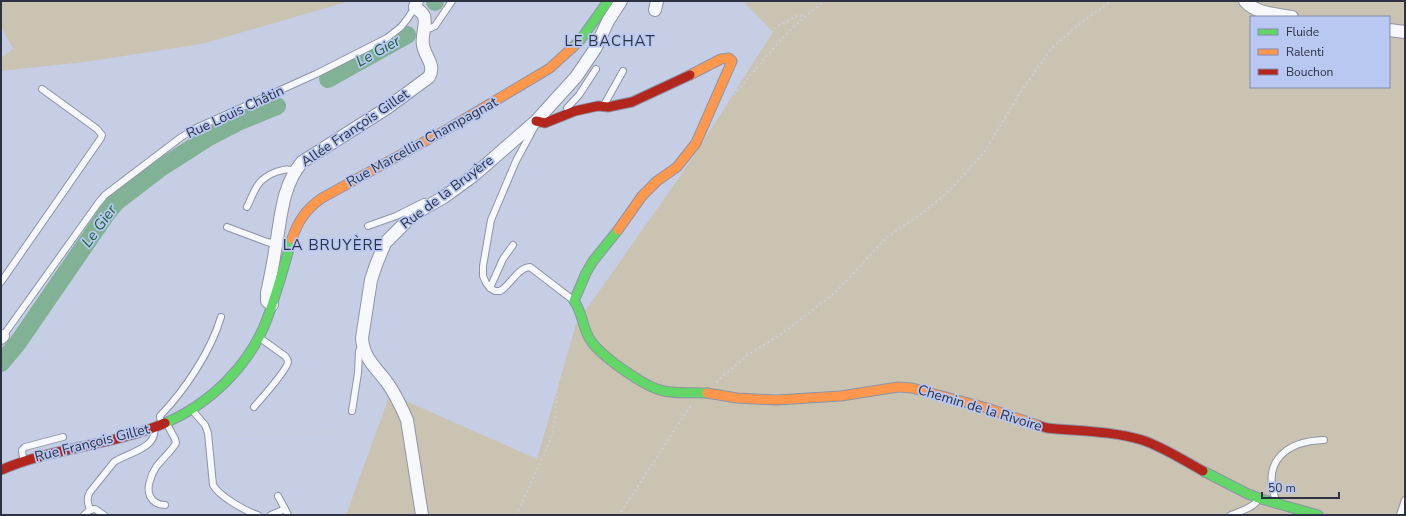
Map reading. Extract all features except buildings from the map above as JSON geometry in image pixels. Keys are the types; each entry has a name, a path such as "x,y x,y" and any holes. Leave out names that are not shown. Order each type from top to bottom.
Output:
{"street":[{"name":"Rue Marcellin Champagnat","path":"272,305 290,243 300,219 310,206 318,200 451,127 550,68 577,44 608,1"},
{"name":"Rue de la Bruyère","path":"362,346 371,280 385,243 416,213 451,192 473,176 536,121 576,77 595,49 608,21 621,1"},
{"path":"1245,1 1262,12 1286,16"},
{"name":"Allée François Gillet","path":"272,305 267,302 266,298 284,201 294,171 302,162 387,108 428,77 432,72 422,43 424,17 416,4"},
{"path":"1390,30 1405,32"},
{"path":"536,121 545,123 575,111 598,106 632,102 654,94 721,59 729,58 732,61 696,143 677,167 657,181 642,196 593,261 586,272 574,301"},
{"name":"Chemin de la Rivoire","path":"574,301 578,306 590,340 620,366 651,387 664,391 706,393 737,398 776,400 834,397 898,387 912,388 987,408 1047,428 1120,435 1142,440 1159,447 1209,475 1259,498 1318,515"},
{"name":"Rue François Gillet","path":"1,470 24,461 126,437 161,425 202,402 237,370 250,354 266,322 272,305"},
{"path":"362,346 369,362 386,381 401,405 407,420 422,515"}],"lane":[{"path":"423,30 435,26 452,1"},
{"name":"Rue Louis Châtin","path":"2,337 105,195 194,129 316,74 386,38 401,27 416,4"},
{"path":"564,115 564,111 579,95 596,69"},
{"path":"604,106 623,70"},
{"path":"1,282 102,135 97,129 42,89"},
{"path":"536,121 534,130 516,161 491,220 483,266 483,276 490,288 495,291 500,291 508,285 521,270 530,267 574,301"},
{"path":"247,207 256,188 264,177 287,169 294,171"},
{"path":"368,226 396,216 445,190 448,189 451,192"},
{"path":"227,227 276,244"},
{"path":"490,288 503,259 514,245"},
{"path":"165,505 157,504 152,500 148,490 152,474 156,466 176,442 176,439 161,425 160,416 176,399 207,351 215,336 221,317"},
{"path":"254,407 288,363 285,356 259,337"},
{"name":"Rue de la Bruyère","path":"352,411 358,373 359,351 362,346"},
{"path":"191,408 205,425 208,433 214,488 242,508 258,515"},
{"path":"90,510 87,501 90,492 114,462 138,451 150,442 161,425"},
{"path":"24,461 22,450 25,447 63,437"},
{"path":"1276,504 1271,480 1274,464 1278,458 1291,448 1301,444 1313,440 1324,440"},
{"path":"278,496 288,515"},
{"path":"1231,515 1256,504 1259,498"},
{"path":"1400,515 1405,500"},
{"path":"84,515 90,510 95,509 104,515"},
{"path":"271,515 284,509"}],"path":[{"path":"729,100 803,18 813,9 826,1"},
{"path":"706,393 710,387 749,354 783,333 837,291 886,237 921,214 949,191 985,151 1018,96 1051,49 1073,29 1111,1"},
{"path":"732,61 778,26 797,16 803,18"},
{"path":"243,233 251,212 247,207"},
{"path":"290,243 300,244 328,231 344,226 368,226"},
{"path":"516,515 548,446 553,431 560,353 568,315 574,301"},
{"path":"617,515 621,512 632,496 697,393"},
{"path":"205,425 227,434 236,435 314,434 337,431 351,417 352,411"}],"shaded area":[{"path":"1,1 350,1 202,44 85,62 1,71 1,58 13,49 1,27"},
{"path":"743,1 1405,1 1405,515 346,515 390,394 537,459 576,324 690,162 773,32"}],"waterway":[{"name":"Le Gier","path":"328,79 407,35"},
{"name":"Le Gier","path":"1,363 17,344 116,202 159,169 209,137 238,122 277,106"}],"traffic: fast":[{"path":"573,47 581,39 608,1"},
{"path":"618,230 593,261 574,301 577,305 588,336 596,347 614,363 656,389 680,393 707,393"},
{"path":"165,423 182,415 213,394 239,367 250,352 260,336 267,319 292,239"},
{"path":"1203,471 1261,499 1318,515"}],"traffic: slow":[{"path":"292,239 303,216 322,198 451,127 550,68 573,47"},
{"path":"618,230 642,196 657,181 677,167 696,143 732,61 729,58 721,59 690,75"},
{"path":"707,393 737,398 776,400 841,396 898,387 912,388 987,408 1040,426"}],"traffic: jam":[{"path":"536,121 545,123 575,111 598,106 608,107 632,102 690,75"},
{"path":"1,470 21,462 124,437 165,423"},
{"path":"1040,426 1047,428 1107,433 1142,440 1165,450 1203,471"}],"district":[{"name":"LE BACHAT","path":"610,41"},
{"name":"LA BRUYÈRE","path":"333,245"}]}
